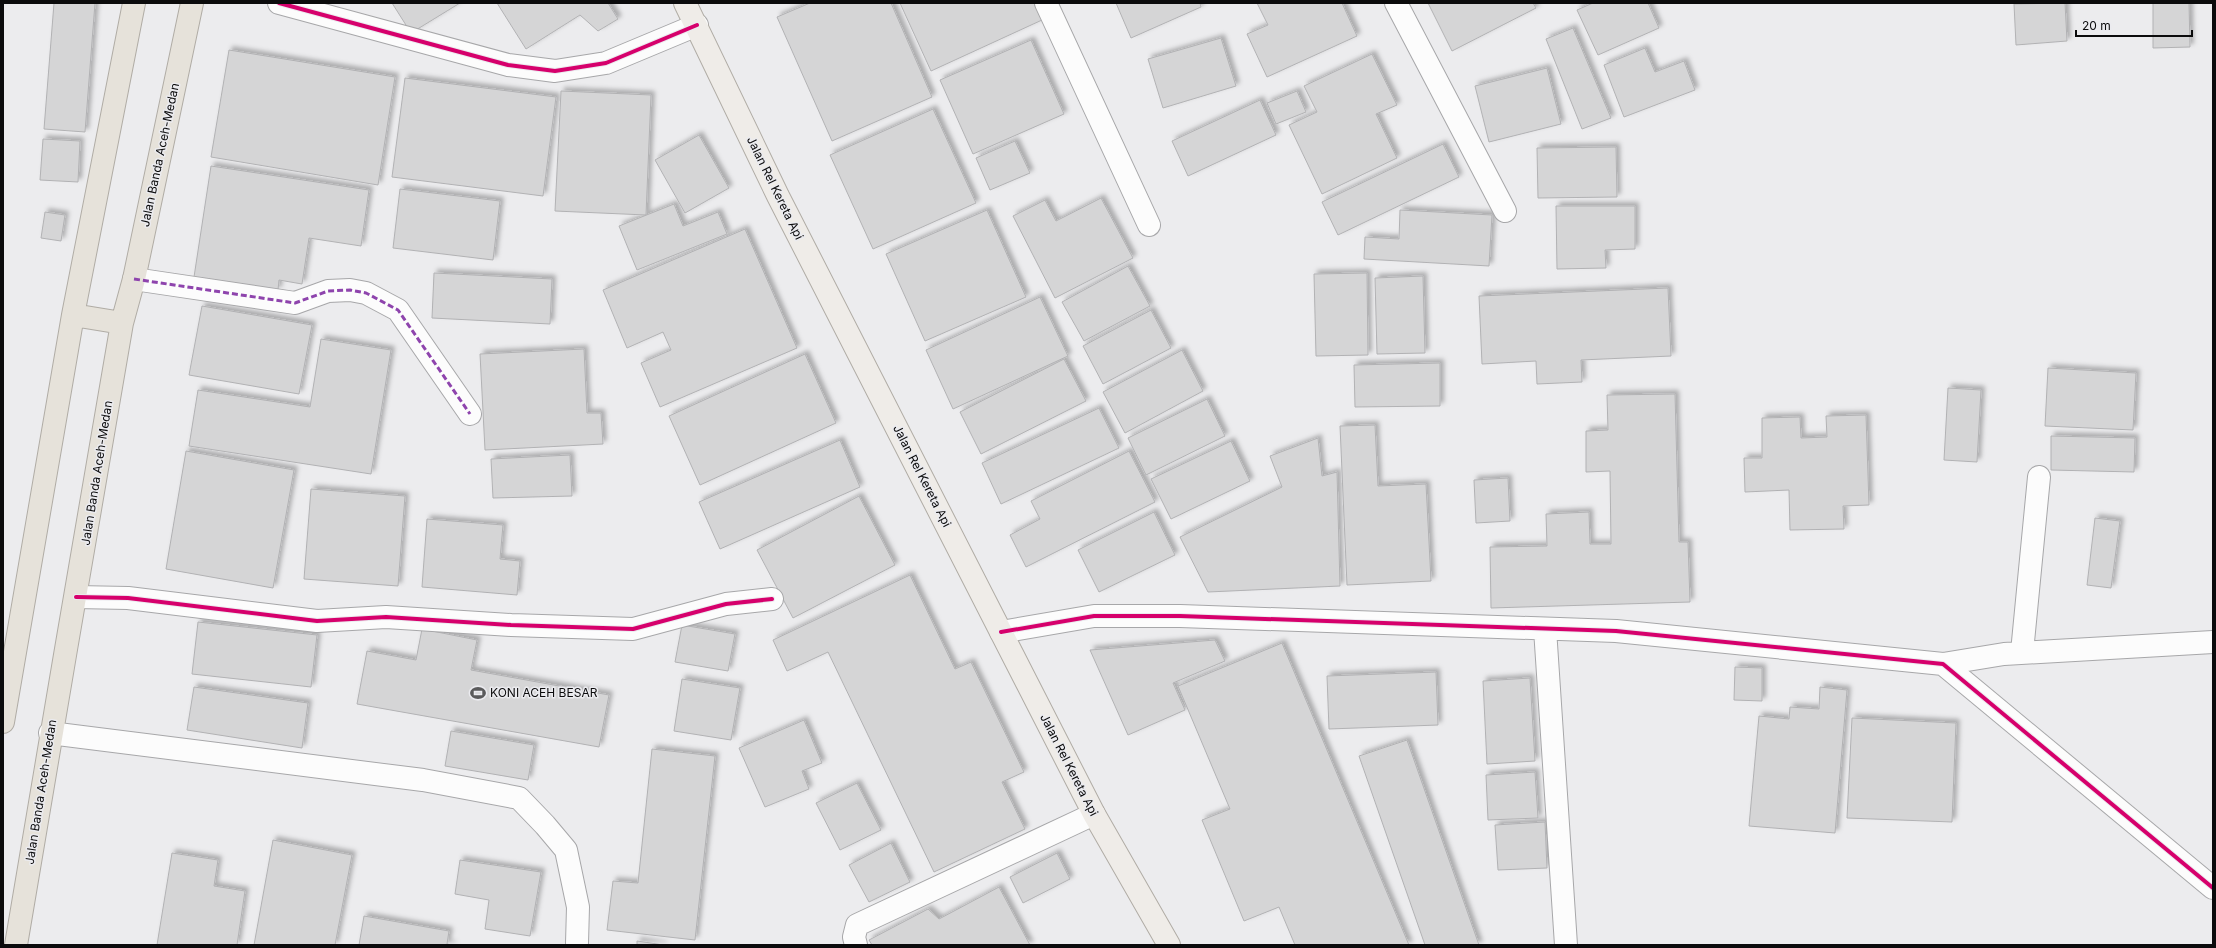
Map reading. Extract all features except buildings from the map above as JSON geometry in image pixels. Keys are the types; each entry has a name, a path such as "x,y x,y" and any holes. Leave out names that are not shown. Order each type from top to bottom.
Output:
{"highway":[{"path":"3,722 73,315 134,3"},
{"name":"Jalan Banda Aceh-Medan","path":"16,945 50,733 76,597 122,323 134,279 192,3"},
{"path":"73,315 122,323"}],"main road":[{"name":"Jalan Rel Kereta Api","path":"685,3 782,203 1094,814 1169,945"}],"street":[{"path":"279,3 508,65 555,71 606,63 697,25"},
{"path":"1046,3 1149,224"},
{"path":"1396,3 1505,211"},
{"path":"134,279 296,303 328,291 350,290 366,293 398,310 470,414"},
{"path":"2022,652 2039,477"},
{"path":"76,597 128,598 317,621 386,617 511,625 633,629 726,604 772,599"},
{"path":"1002,632 1102,616 1180,616 1616,631 1943,664 2022,652 2213,642"},
{"path":"1545,629 1566,945"},
{"path":"1943,664 2213,888"},
{"path":"50,733 423,780 519,798 566,850 578,907 577,943"},
{"path":"856,945 854,937 857,925 1094,814"}],"marked path":[{"path":"134,279 295,303 328,291 350,290 366,293 398,310 470,414"}],"cycle path":[{"path":"279,3 508,65 555,71 606,63 697,25"},
{"path":"76,597 128,598 317,621 386,617 511,625 633,629 726,604 772,599"},
{"path":"1001,632 1094,616 1180,616 1616,631 1943,664 2213,888"}],"place":[{"name":"KONI ACEH BESAR","path":"478,693"}]}
